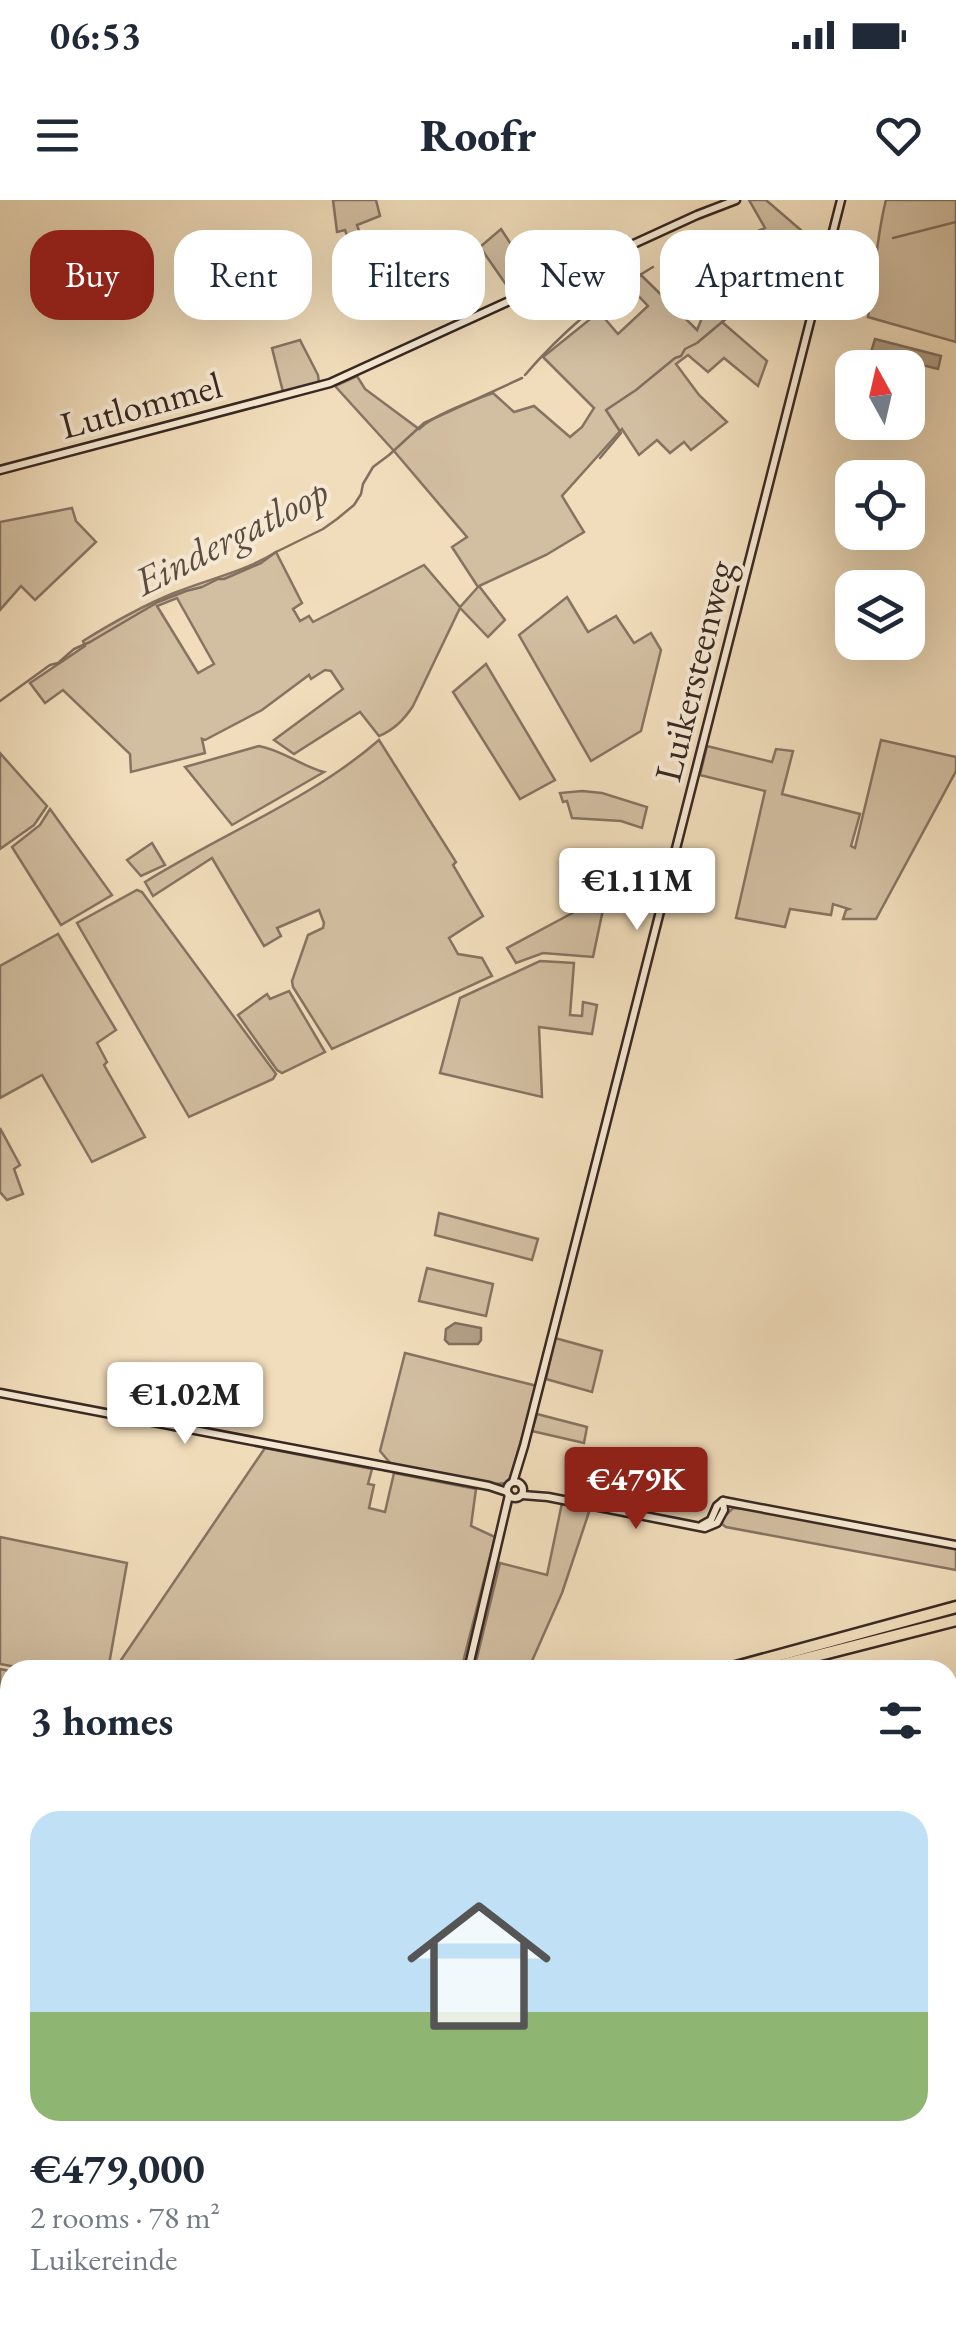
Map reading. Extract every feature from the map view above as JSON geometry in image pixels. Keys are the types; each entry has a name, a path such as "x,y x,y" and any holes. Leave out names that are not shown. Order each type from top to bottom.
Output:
{"highway":[{"path":"761,1660 956,1608"},
{"path":"800,1660 956,1620"}],"main road":[{"name":"Lutlommel","path":"0,470 330,383 736,200"},
{"name":"Luikersteenweg","path":"470,1660 841,200"},
{"path":"0,1393 696,1525 712,1520 723,1501 956,1545"}],"shaded area":[{"path":"333,200 376,200 380,216 357,225 359,230 337,230"},
{"path":"749,200 766,200 801,230 760,230 765,228"},
{"path":"886,200 956,200 956,342 879,320 880,229"},
{"path":"501,229 505,235 505,283 485,254 485,243"},
{"path":"641,275 660,294 660,320 687,320 697,330 701,320 724,320 722,322 767,361 758,386 724,358 708,372 688,355 676,364 699,395 727,422 691,450 684,442 670,453 657,440 639,455 622,429 562,496 584,532 546,555 479,586 505,620 488,637 460,608 413,706 389,731 379,736 360,712 294,754 274,740 343,689 331,671 325,670 311,679 309,675 262,710 202,739 205,753 131,772 130,754 63,690 45,703 30,683 85,646 83,641 127,615 276,552 302,603 293,609 300,621 309,616 313,622 424,565 460,607 478,587 452,547 467,537 335,386 357,376 365,389 419,429 444,413 493,393 514,412 534,406 570,437 594,408 543,357 589,320 606,320 618,334 633,320 640,320 640,313 648,306 640,298","holes":["177,598 214,664 198,673 157,606"]},
{"path":"875,339 918,350 872,350"},
{"path":"300,340 319,383 283,392 272,348"},
{"path":"925,352 941,356 938,369 925,366"},
{"path":"72,508 76,521 96,542 35,600 21,586 0,610 0,522"},
{"path":"567,597 588,632 616,616 634,643 651,633 661,650 641,731 591,761 519,635"},
{"path":"486,664 555,780 520,799 453,692"},
{"path":"379,740 456,862 453,865 483,916 449,938 458,954 482,958 492,976 332,1049 292,981 308,935 323,928 319,910 277,928 281,936 264,946 212,858 153,896 145,882 296,798"},
{"path":"881,740 956,757 956,771 876,919 843,919 849,909 833,904 831,915 790,909 785,927 736,918 765,791 700,775 707,746 772,762 776,749 793,751 782,794 860,814 851,846 855,848"},
{"path":"259,746 324,772 232,825 185,767"},
{"path":"0,753 47,806 34,825 0,849"},
{"path":"582,791 647,807 642,828 621,821 572,818 560,793"},
{"path":"50,809 112,895 61,925 12,847 40,825"},
{"path":"152,843 165,865 141,876 127,860"},
{"path":"599,878 609,881 593,957 543,953 516,963 507,948 578,910 581,899 593,902"},
{"path":"137,890 276,1074 273,1079 189,1117 77,923"},
{"path":"58,934 116,1030 97,1043 107,1062 104,1065 145,1137 92,1162 42,1075 0,1098 0,966"},
{"path":"540,961 574,963 570,1015 582,1016 583,1002 597,1005 592,1034 539,1027 542,1097 440,1073 460,998"},
{"path":"289,991 325,1052 282,1073 238,1015 267,994 270,999"},
{"path":"0,1128 20,1165 14,1169 23,1194 7,1200 0,1192"},
{"path":"439,1213 538,1239 532,1260 435,1235"},
{"path":"427,1268 493,1284 486,1316 419,1301"},
{"path":"455,1323 481,1328 478,1344 449,1344 445,1340 446,1329"},
{"path":"555,1338 602,1351 592,1392 546,1379"},
{"path":"405,1353 537,1386 506,1483 391,1464 380,1451"},
{"path":"537,1414 587,1427 584,1443 532,1431"},
{"path":"265,1448 372,1469 368,1484 374,1485 369,1508 385,1512 394,1473 476,1489 471,1526 495,1537 464,1660 121,1660"},
{"path":"562,1503 590,1509 562,1593 532,1660 476,1660 500,1563 547,1575"},
{"path":"733,1508 956,1548 956,1570 726,1527 722,1519"},
{"path":"0,1537 127,1563 110,1660 0,1660"}],"waterway":[{"name":"Eindergatloop","path":"893,238 956,222"},
{"name":"Eindergatloop","path":"525,375 584,316 653,267"},
{"path":"600,458 621,433 606,410 724,320"},
{"name":"Eindergatloop","path":"0,701 74,649 158,602 261,563 323,529 354,505 373,467 424,423 522,378"}]}
